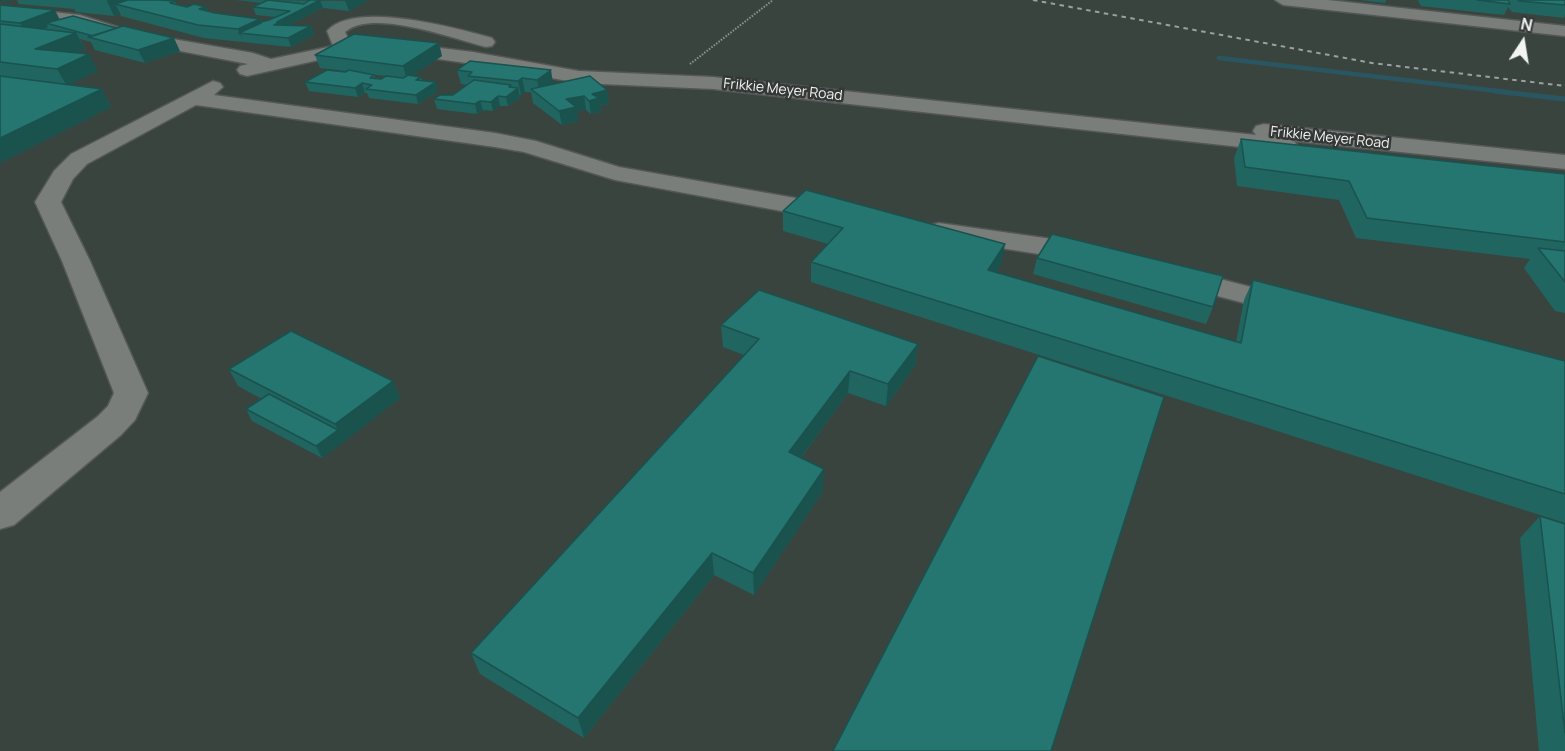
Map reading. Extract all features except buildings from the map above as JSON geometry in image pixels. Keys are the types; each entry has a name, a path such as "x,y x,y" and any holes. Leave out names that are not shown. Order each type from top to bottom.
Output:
{"street":[{"path":"1282,0 1565,31"},
{"path":"0,11 80,20 128,36 260,65"},
{"path":"342,46 336,31 341,24 372,15 508,45"},
{"name":"Frikkie Meyer Road","path":"260,65 342,46 368,44 473,58 579,78 713,83 1565,175"},
{"path":"584,59 682,75 713,83"},
{"path":"0,514 109,426 123,412 131,393 76,261 48,202 63,176 79,159 192,98 260,65"},
{"path":"192,98 495,140 528,146 624,175 863,218"},
{"name":"Frikkie Meyer Road","path":"1094,123 1268,131 1565,162"},
{"path":"910,226 1059,248 1109,259"},
{"path":"1152,270 1315,312"}],"path":[{"path":"689,64 773,0"}],"shaded area":[{"path":"0,0 1565,0 1565,751 0,751"}],"waterway":[{"path":"1219,58 1506,92"},
{"path":"1494,91 1565,99"}],"railway":[{"path":"1033,0 1372,63 1565,86"}]}
